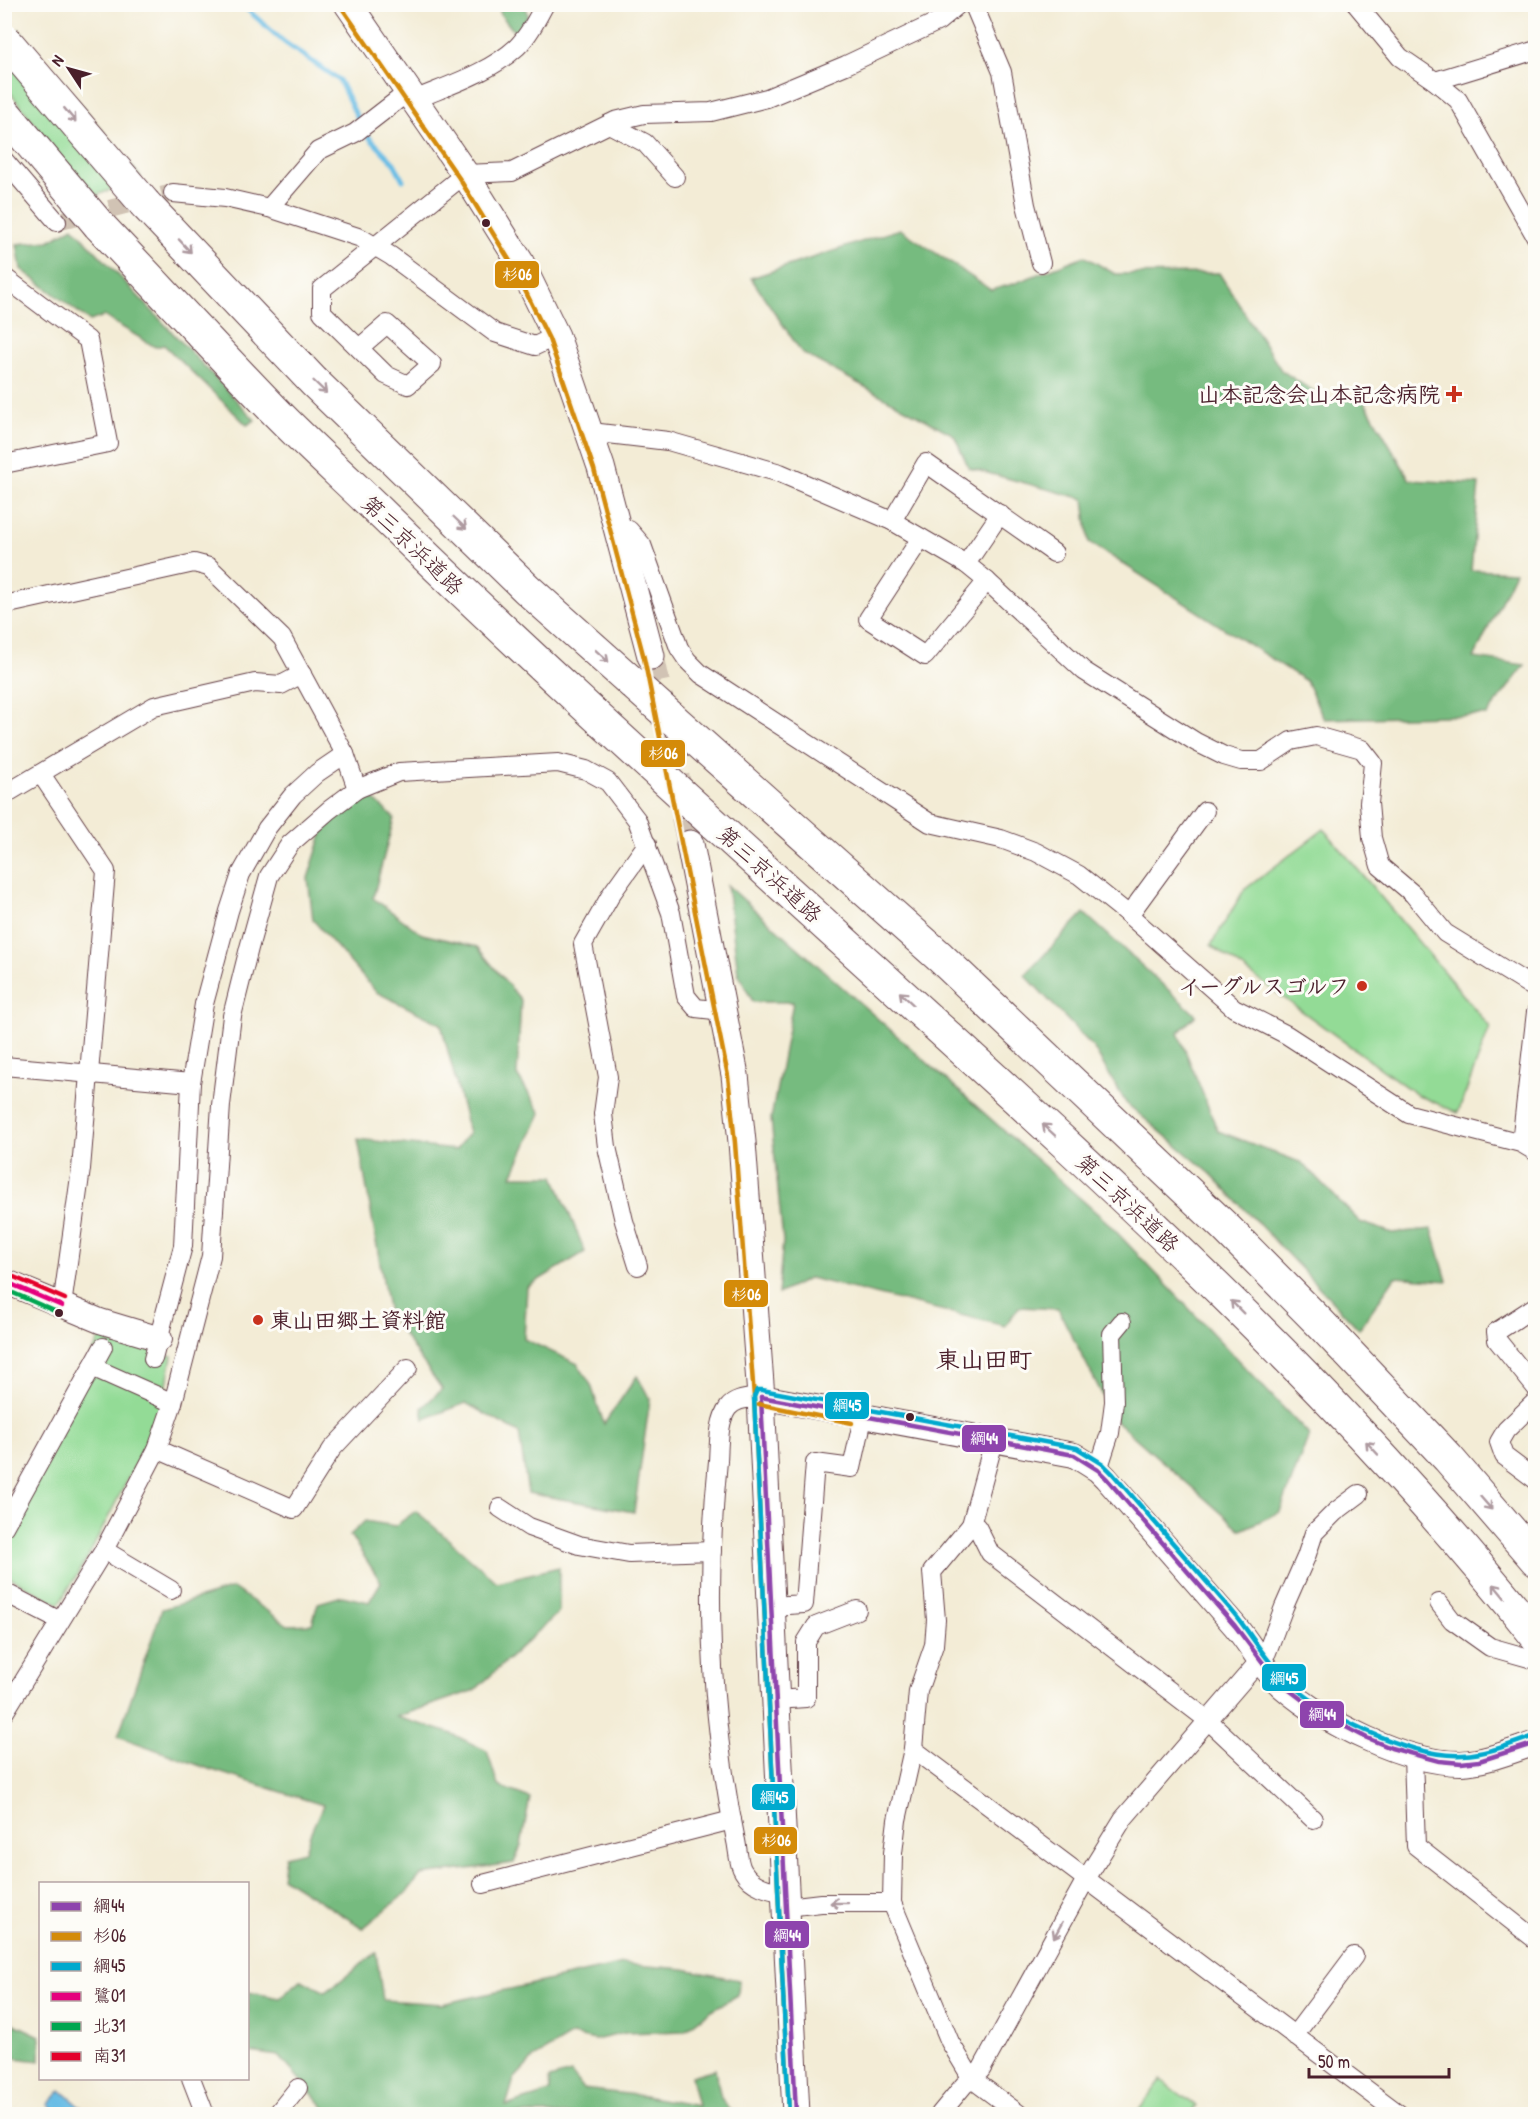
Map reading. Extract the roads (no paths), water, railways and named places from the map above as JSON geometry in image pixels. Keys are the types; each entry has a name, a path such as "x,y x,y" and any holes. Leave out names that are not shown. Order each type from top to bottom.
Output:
{"highway":[{"path":"4,39 159,198 314,382 527,589 957,974 1226,1228 1448,1458 1536,1560"},
{"name":"第三京浜道路","path":"4,112 99,225 275,411 483,612 1192,1262 1289,1359 1412,1491 1536,1636"}],"main road":[{"path":"348,4 465,174 520,262 556,336 591,432 651,656"},
{"path":"690,844 735,1075 742,1142 761,1398 796,2115"}],"street":[{"path":"269,208 318,151 355,133 411,96 494,65 517,46 535,13 545,4"},
{"path":"358,348 322,312 322,290 465,174 512,172 609,124 644,114 711,112 767,98 846,65 939,21 959,4"},
{"path":"971,4 975,8 1002,72 1026,205 1041,263"},
{"path":"1356,4 1400,57 1458,100 1536,237"},
{"path":"1435,81 1536,50"},
{"path":"609,124 645,143 675,177"},
{"path":"4,160 57,222"},
{"path":"159,198 225,198 269,208 361,238 495,333 535,346 556,336"},
{"path":"4,277 88,340 108,443 4,464"},
{"path":"591,432 668,441 780,473 892,521 966,564 1084,671 1196,742 1224,756 1241,761 1261,761 1291,741 1316,736 1362,749 1373,763 1369,802 1372,838 1380,866 1413,894 1445,933 1536,989"},
{"path":"892,521 926,463 1054,553"},
{"path":"966,564 1000,514"},
{"path":"615,526 629,530 642,544 679,648 701,674 930,823 1001,839 1036,852 1079,875 1129,915 1233,1008 1287,1035 1409,1114 1528,1148 1536,1012"},
{"path":"921,538 868,619 925,656 987,581"},
{"path":"4,605 194,564 209,567 282,638 345,754 357,789"},
{"path":"4,795 154,706 255,683 281,685 302,674"},
{"path":"4,1281 100,1322 142,1336 156,1349 183,1246 191,1083 204,1004 229,911 241,874 267,828 293,795 317,773 345,754"},
{"path":"4,1713 104,1550 157,1449 173,1403 211,1256 220,1105 232,1016 269,876 290,844 357,789 399,772 558,763 586,770 608,782 638,820 671,913 686,996 696,1008 723,1011"},
{"path":"41,774 105,871 81,1169 62,1306"},
{"path":"1129,915 1206,811"},
{"path":"638,1266 624,1221 607,1147 603,1114 608,1077 584,945 612,893 647,844"},
{"path":"4,1066 191,1083"},
{"path":"1536,1306 1496,1332 1497,1340 1536,1388"},
{"path":"1098,1470 1110,1434 1114,1402 1112,1334 1122,1322"},
{"path":"4,1527 102,1347"},
{"path":"92,1366 173,1403"},
{"path":"157,1449 294,1509 332,1449 408,1368"},
{"path":"892,1903 821,1903 786,1900 750,1880 742,1870 732,1820 714,1695 712,1551 712,1521 722,1425 727,1409 739,1400 761,1398 1074,1455 1098,1470 1238,1629 1260,1661 1284,1687 1304,1703 1378,1743 1413,1756 1461,1763 1492,1757 1536,1743"},
{"path":"1536,1401 1506,1430 1499,1442 1504,1456 1536,1480"},
{"path":"771,1606 804,1604 815,1463 852,1468 863,1418"},
{"path":"994,1442 971,1524 932,1572 936,1620 934,1645 918,1691 912,1749 897,1820 893,1853 892,1903 950,2042 972,2079 1019,2115"},
{"path":"940,2115 964,2085 981,2070 1086,1879 1123,1819 1267,1652 1314,1533 1335,1512 1359,1494"},
{"path":"500,1508 529,1527 579,1545 628,1554 712,1551"},
{"path":"971,1524 977,1527 990,1553 1209,1721 1312,1819"},
{"path":"104,1550 171,1590"},
{"path":"4,1592 60,1621"},
{"path":"1439,1603 1452,1620 1490,1647 1536,1660"},
{"path":"776,1700 806,1698 807,1642 816,1626 857,1610"},
{"path":"912,1749 1394,2113"},
{"path":"1413,1756 1416,1846 1536,1940"},
{"path":"483,1884 732,1820"},
{"path":"1294,2036 1354,1956"},
{"path":"191,2080 203,2115"},
{"path":"278,2115 298,2088"}],"water":[{"path":"61,2090 89,2114 59,2114 48,2105"}],"waterway":[{"path":"241,4 284,42 339,80 365,133 394,163 403,180"}],"tunnel":[{"path":"57,222 173,193"},
{"path":"651,656 690,844"}],"place":[{"name":"山本記念会山本記念病院","path":"1454,394"},
{"name":"イーグルスゴルフ","path":"1362,986"},
{"name":"東山田郷土資料館","path":"258,1320"}],"district":[{"name":"東山田町","path":"984,1360"}]}
